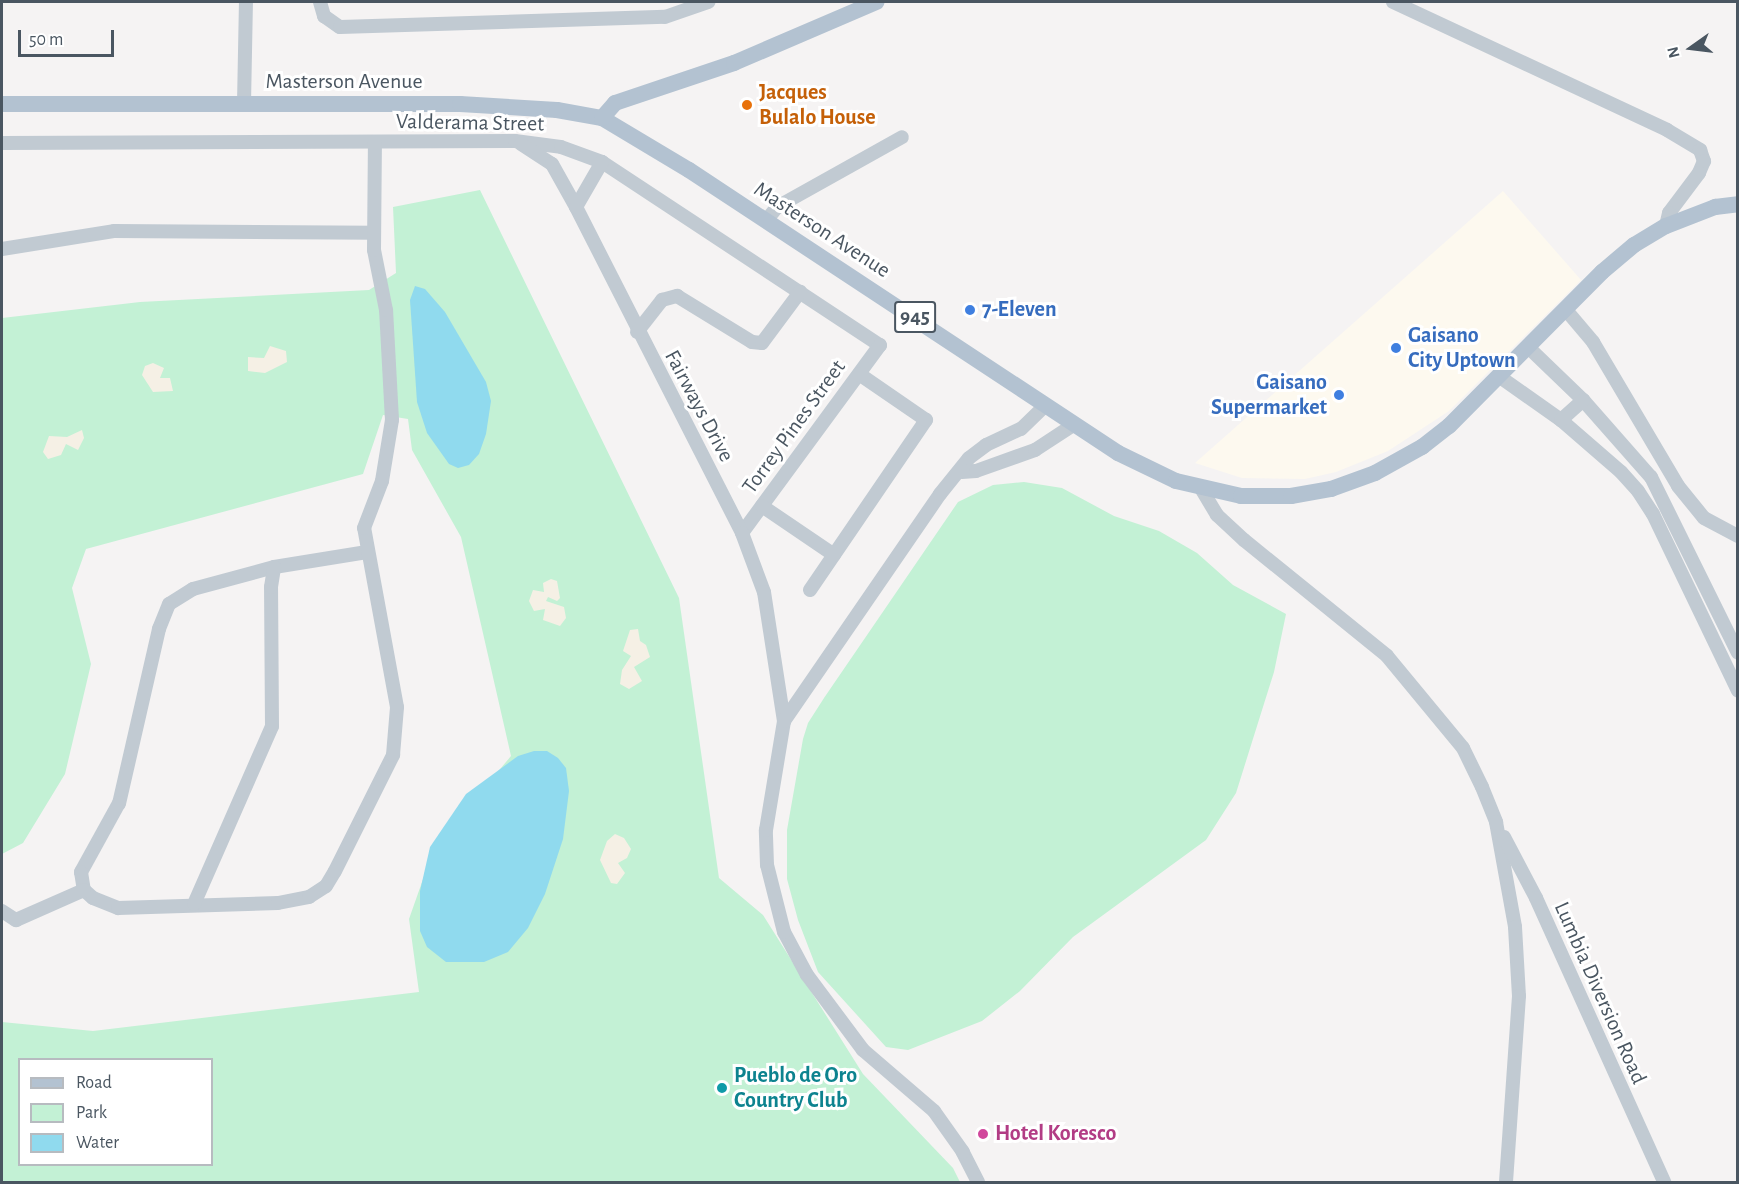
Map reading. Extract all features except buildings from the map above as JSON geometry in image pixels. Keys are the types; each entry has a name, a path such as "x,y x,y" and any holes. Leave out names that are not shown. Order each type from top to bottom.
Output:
{"main road":[{"path":"602,118 615,103 734,63 876,2"},
{"name":"Masterson Avenue","path":"2,105 512,106 602,118 958,344 1073,425 1151,471 1202,490 1241,496 1291,495 1357,480 1422,447 1529,348 1602,272 1666,226 1715,207 1737,204"}],"street":[{"path":"244,104 246,2"},
{"path":"320,2 324,16 340,27 665,17 708,2"},
{"path":"1393,2 1667,130 1700,150 1704,161 1699,173 1669,213 1666,226"},
{"path":"766,221 777,207 902,136"},
{"name":"Valderama Street","path":"2,143 515,141 561,147 602,162 880,345"},
{"name":"Fairways Drive","path":"515,141 552,164 742,533 764,592 784,721"},
{"path":"84,890 118,908 294,902 326,886 393,755 397,707 364,528 382,481 392,420 386,310 375,263 375,142"},
{"path":"576,207 602,162"},
{"path":"2,249 114,231 374,233"},
{"path":"637,332 662,300 677,296 752,342 762,343 800,292"},
{"path":"1566,310 1593,342 1678,486 1704,518 1737,536"},
{"name":"Torrey Pines Street","path":"742,533 880,345"},
{"path":"1529,348 1583,400 1636,457 1671,513 1737,652"},
{"path":"810,590 926,420 858,374"},
{"path":"1500,376 1561,420 1621,472 1653,514 1737,691"},
{"path":"1561,420 1583,400"},
{"path":"978,1182 963,1152 934,1111 851,1037 807,975 784,932 765,851 784,721 940,494 962,472 976,451 1021,429 1045,406"},
{"path":"962,472 976,471 1035,450 1073,425"},
{"path":"1621,472 1636,457"},
{"path":"1202,490 1228,526 1387,656 1463,748 1496,822 1515,927 1519,996 1506,1182"},
{"path":"762,506 834,555"},
{"path":"84,890 81,872 118,803 159,629 169,604 193,589 274,567 367,552"},
{"path":"194,904 272,726 271,587 274,567"},
{"name":"Lumbia Diversion Road","path":"1496,822 1536,898 1664,1182"},
{"path":"2,911 16,920 84,890"}],"shaded area":[{"path":"1503,191 1581,280 1449,411 1388,451 1336,472 1305,479 1242,478 1195,463"}],"green space":[{"path":"480,190 679,598 719,878 763,915 863,1074 953,1168 960,1182 2,1182 2,1022 93,1031 419,992 409,919 434,848 511,756 461,537 412,450 408,419 383,415 363,474 86,549 72,588 91,664 65,774 23,843 2,854 2,318 140,302 369,290 396,273 393,207"},
{"path":"1024,482 1062,488 1114,516 1159,531 1197,553 1233,585 1286,614 1274,672 1236,793 1206,840 1073,937 1020,991 982,1021 908,1050 886,1047 818,972 798,920 787,879 787,830 803,739 808,723 824,698 958,502 993,485"}],"sand":[{"path":"270,346 286,351 287,362 265,373 248,371 248,357 264,358"},
{"path":"153,363 164,368 160,378 170,378 173,391 153,392 142,375 145,366"},
{"path":"82,430 84,438 78,450 66,444 61,455 48,459 43,452 49,436 67,437"},
{"path":"551,579 557,581 560,598 557,601 548,597 546,601 564,607 566,618 560,626 543,620 545,609 534,611 529,601 533,590 544,592 543,583"},
{"path":"638,629 640,641 646,645 650,657 634,667 642,681 629,689 620,684 622,670 631,656 623,651 630,630"},
{"path":"615,834 624,838 631,849 627,858 618,863 625,873 617,884 611,883 600,860 607,841"}],"water":[{"path":"415,286 425,289 445,312 486,382 491,401 486,434 479,454 469,465 458,468 449,464 427,433 417,402 410,300"},
{"path":"534,751 547,751 558,758 566,768 569,791 563,839 545,894 528,928 508,952 484,962 446,962 427,947 420,931 420,891 430,847 466,794 518,756"}],"place":[{"name":"Jacques Bulalo House","path":"747,105"},
{"name":"7-Eleven","path":"970,310"},
{"name":"Gaisano City Uptown","path":"1396,348"},
{"name":"Gaisano Supermarket","path":"1339,395"},
{"name":"Pueblo de Oro Country Club","path":"722,1088"},
{"name":"Hotel Koresco","path":"983,1134"}]}
